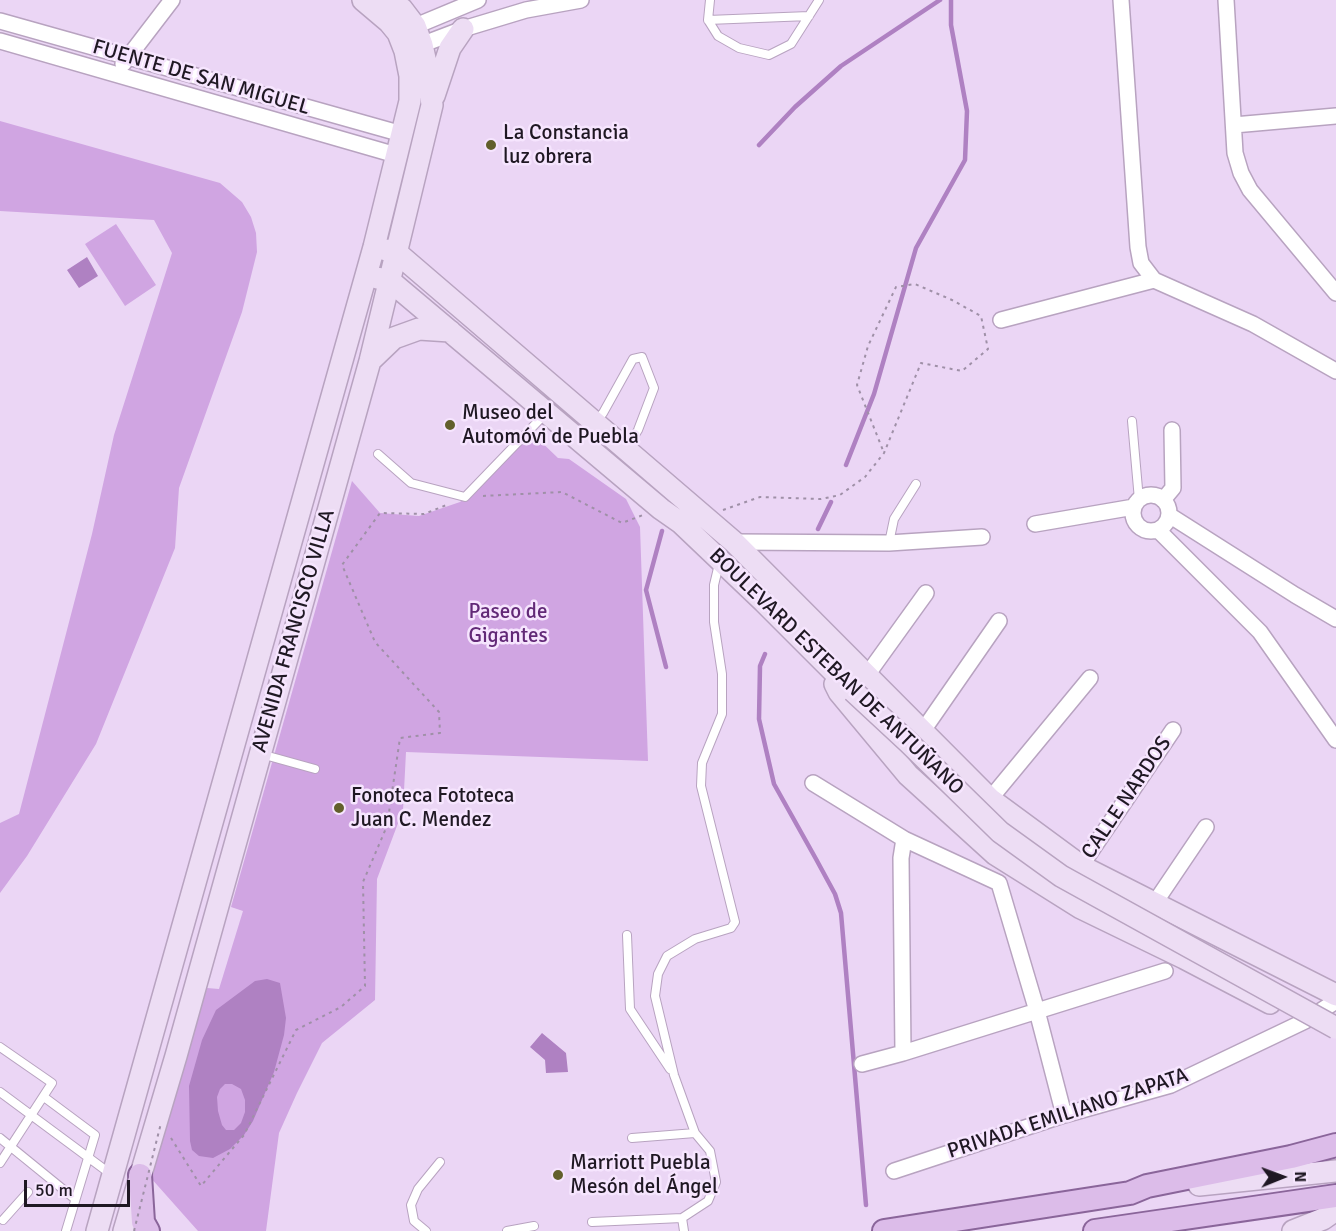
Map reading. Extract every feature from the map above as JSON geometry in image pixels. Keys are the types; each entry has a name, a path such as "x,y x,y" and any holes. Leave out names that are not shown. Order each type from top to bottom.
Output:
{"main road":[{"path":"884,1231 1130,1193 1147,1186 1332,1144"},
{"path":"140,1175 143,1222 148,1231"},
{"path":"1095,1231 1336,1196"}],"street":[{"path":"116,74 172,0"},
{"path":"363,0 410,39"},
{"path":"389,0 402,9 410,39"},
{"path":"410,39 478,0"},
{"path":"410,39 463,28 526,10 581,0"},
{"path":"1121,0 1138,247 1141,262 1154,280 1253,324 1336,371"},
{"path":"1226,0 1238,164 1250,190 1336,293"},
{"name":"FUENTE DE SAN MIGUEL","path":"0,21 402,134"},
{"path":"432,105 450,48 463,28"},
{"name":"AVENIDA FRANCISCO VILLA","path":"124,1231 176,1056 370,361 432,105 428,72 410,39"},
{"name":"AVENIDA FRANCISCO VILLA","path":"97,1231 374,248 410,101 410,39"},
{"name":"FUENTE DE SAN MIGUEL","path":"0,41 396,155"},
{"path":"1234,125 1336,116"},
{"path":"374,248 396,252"},
{"name":"BOULEVARD ESTEBAN DE ANTUÑANO","path":"396,252 734,542 990,799 1081,866 1336,995"},
{"path":"366,276 389,280"},
{"name":"BOULEVARD ESTEBAN DE ANTUÑANO","path":"389,280 661,509 681,523 1000,832 1053,870 1336,1028"},
{"path":"1001,320 1154,280"},
{"path":"370,361 394,338 419,329 450,331"},
{"path":"1136,503 1134,521 1138,526 1144,530 1158,530 1163,526 1173,488 1172,430"},
{"path":"1035,524 1136,503 1147,495 1156,496 1166,508 1295,595 1336,619"},
{"path":"1158,530 1260,632 1336,740"},
{"path":"734,542 889,543 982,537"},
{"path":"867,675 926,593"},
{"path":"922,732 999,621"},
{"path":"826,664 839,692 908,775 995,854 1081,909 1184,958 1336,1037"},
{"path":"990,799 1090,678"},
{"name":"CALLE NARDOS","path":"1081,866 1173,730"},
{"path":"813,783 903,839 999,884 1037,1011 1064,1115"},
{"path":"1154,904 1206,827"},
{"path":"903,839 901,858 903,1053"},
{"path":"862,1064 1165,971"},
{"name":"PRIVADA EMILIANO ZAPATA","path":"894,1171 1064,1115 1171,1085 1305,1021 1336,1001"},
{"path":"1130,1193 1336,1171"},
{"path":"1293,1231 1323,1219 1336,1210"}],"lane":[{"path":"710,0 708,20 718,36 739,48 769,55 791,44 819,0"},
{"path":"708,20 809,16"},
{"path":"595,422 603,413 633,359 642,357 654,388 638,430 627,449"},
{"path":"378,454 411,483 465,497 547,412"},
{"path":"1132,421 1136,503"},
{"path":"889,543 894,519 916,484"},
{"path":"592,1222 681,1218 708,1201 716,1182 711,1151 695,1133 674,1075 656,996 658,974 667,956 694,939 731,928 735,922 701,786 702,763 722,714 722,674 714,622 714,585 720,560"},
{"path":"260,754 315,770"},
{"path":"627,935 630,1009 674,1075"},
{"path":"0,1047 52,1083 0,1163"},
{"path":"0,1092 113,1176"},
{"path":"44,1097 95,1135 66,1231"},
{"path":"632,1138 695,1133"},
{"path":"0,1138 75,1199"},
{"path":"426,1231 414,1221 411,1205 418,1189 440,1162"},
{"path":"3,1220 28,1192"},
{"path":"681,1218 684,1231"},
{"path":"507,1231 534,1226"}],"path":[{"path":"698,510 760,497 820,499 840,495 865,477 884,453 921,363 962,370 988,349 981,316 915,284 896,286 868,345 857,385 884,453"},
{"path":"134,1231 161,1123 201,1186 244,1135 296,1030 340,1007 365,986 363,882 387,826 400,738 440,733 440,722 439,712 375,642 342,565 380,513 424,514 465,497 562,492 622,523 661,509"}],"green space":[{"path":"0,121 220,183 242,202 251,217 256,233 257,252 242,312 179,488 175,548 96,744 27,856 0,893 0,823 19,814 92,534 114,435 172,253 154,220 0,211"},
{"path":"116,224 156,285 125,306 85,244"},
{"name":"Paseo de Gigantes","path":"533,434 558,458 569,459 626,499 640,527 648,761 406,752 403,810 377,879 375,1000 322,1043 297,1093 279,1133 266,1231 198,1231 150,1177 207,988 219,989 243,911 231,907 352,481 380,513 419,516 460,502"}],"shaded area":[{"path":"87,257 98,276 79,288 67,270"},
{"path":"267,979 280,983 286,1018 274,1072 253,1121 244,1135 230,1149 213,1158 199,1156 192,1150 190,1141 189,1086 202,1040 216,1010 255,981","holes":["225,1084 232,1084 241,1089 245,1100 245,1112 241,1123 234,1130 226,1130 218,1111 217,1097"]},
{"path":"542,1033 566,1053 568,1072 546,1073 545,1060 530,1047"}],"waterway":[{"path":"759,145 795,107 841,66 940,0"},
{"path":"846,465 874,394 916,248 965,160 967,111 951,25 951,0"},
{"path":"818,529 831,502"},
{"path":"662,531 646,590 666,667"},
{"path":"765,654 760,666 759,719 774,784 835,894 841,913 866,1205"}],"place":[{"name":"La Constancia luz obrera","path":"491,145"},
{"name":"Museo del Automóvi de Puebla","path":"450,425"},
{"name":"Fonoteca Fototeca Juan C. Mendez","path":"339,808"},
{"name":"Marriott Puebla Mesón del Ángel","path":"558,1175"}]}
